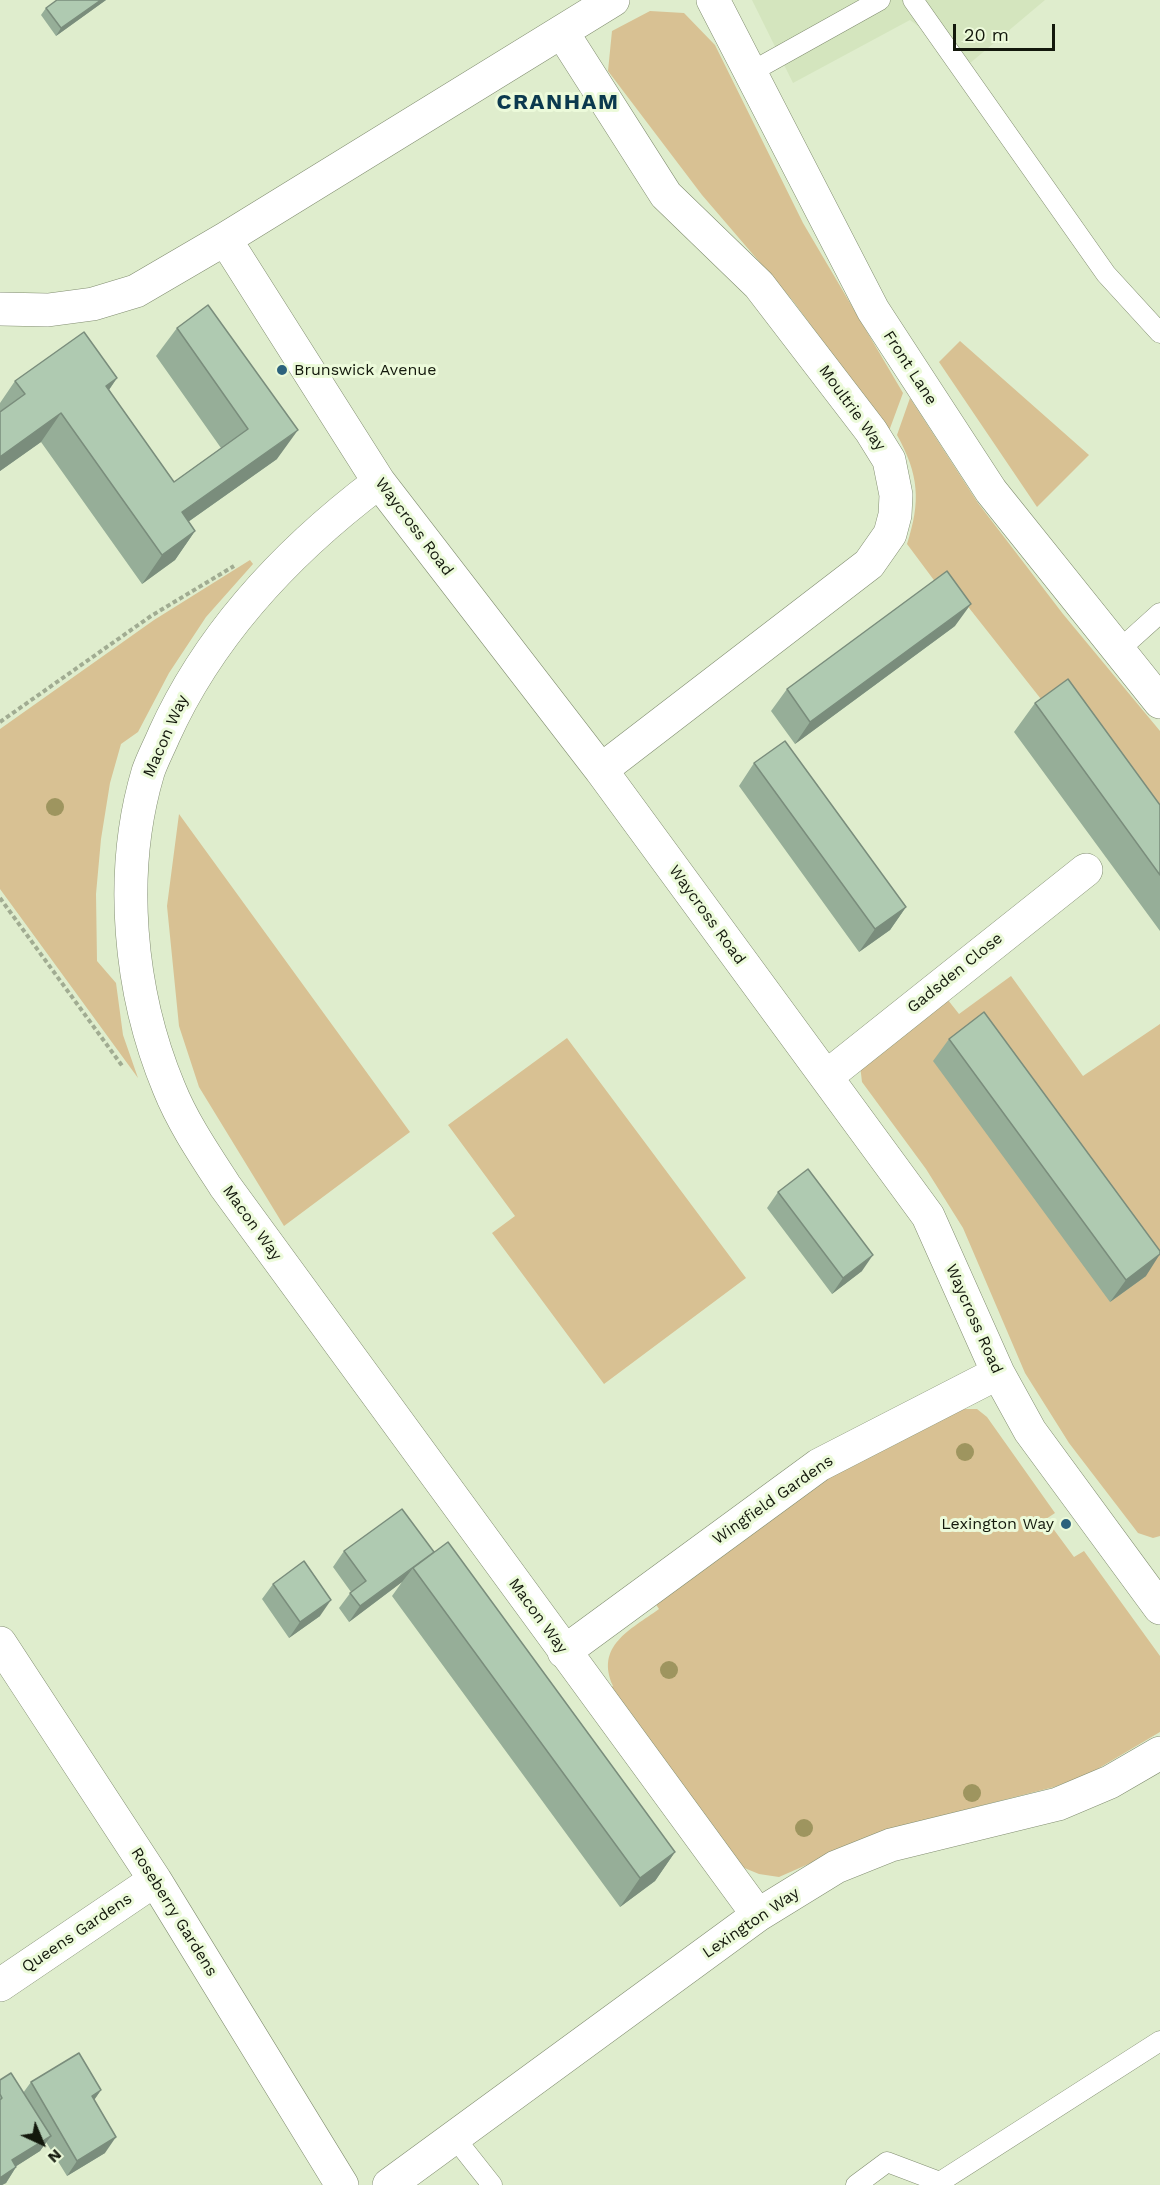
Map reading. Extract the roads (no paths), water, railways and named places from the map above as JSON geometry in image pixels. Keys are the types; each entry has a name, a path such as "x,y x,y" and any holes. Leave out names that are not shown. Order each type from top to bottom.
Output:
{"street":[{"path":"0,309 48,310 93,304 136,291 225,239 613,0"},
{"name":"Front Lane","path":"713,0 873,310 991,491 1160,702"},
{"name":"Moultrie Way","path":"562,32 666,195 759,285 871,430 889,460 896,495 890,534 869,564 601,770"},
{"name":"Waycross Road","path":"225,239 379,482 601,770 928,1216 998,1373 1030,1431 1150,1576 1160,1608"},
{"name":"Macon Way","path":"379,482 347,507 267,582 220,637 180,699 148,771 134,834 134,947 146,1025 169,1089 193,1136 225,1186 758,1915"},
{"name":"Gadsden Close","path":"826,1077 1086,870"},
{"name":"Wingfield Gardens","path":"564,1652 819,1465 998,1373"},
{"name":"Roseberry Gardens","path":"0,1643 155,1880 342,2185"},
{"name":"Lexington Way","path":"388,2185 758,1915 836,1867 891,1845 1058,1804 1110,1782 1160,1752"},
{"name":"Queens Gardens","path":"0,1985 155,1880"}],"lane":[{"path":"752,72 880,0"},
{"path":"913,0 1106,274 1160,333"},
{"path":"1119,650 1160,613"},
{"path":"856,2185 887,2162 940,2182 1158,2048"},
{"path":"454,2137 492,2185"}],"place":[{"name":"Brunswick Avenue","path":"282,370"},
{"name":"Lexington Way","path":"1066,1524"}],"district":[{"name":"CRANHAM","path":"558,103"}]}
